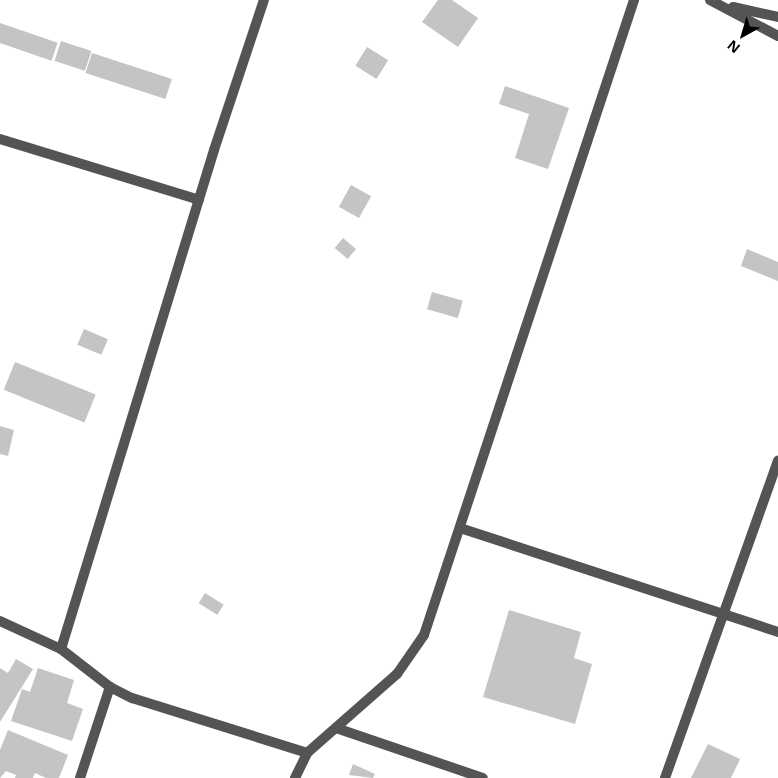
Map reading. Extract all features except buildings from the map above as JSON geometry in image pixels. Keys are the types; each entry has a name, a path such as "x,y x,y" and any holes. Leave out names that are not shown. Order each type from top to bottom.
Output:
{"street":[{"path":"61,649 199,200 264,0"},
{"path":"296,778 307,753 397,674 424,635 634,0"},
{"path":"710,0 778,17"},
{"path":"721,4 778,36"},
{"path":"0,139 199,200"},
{"path":"665,778 778,460"},
{"path":"460,528 778,632"},
{"path":"0,621 61,649 110,686 132,698 307,753"},
{"path":"80,778 110,686"},
{"path":"336,728 483,778"}]}
